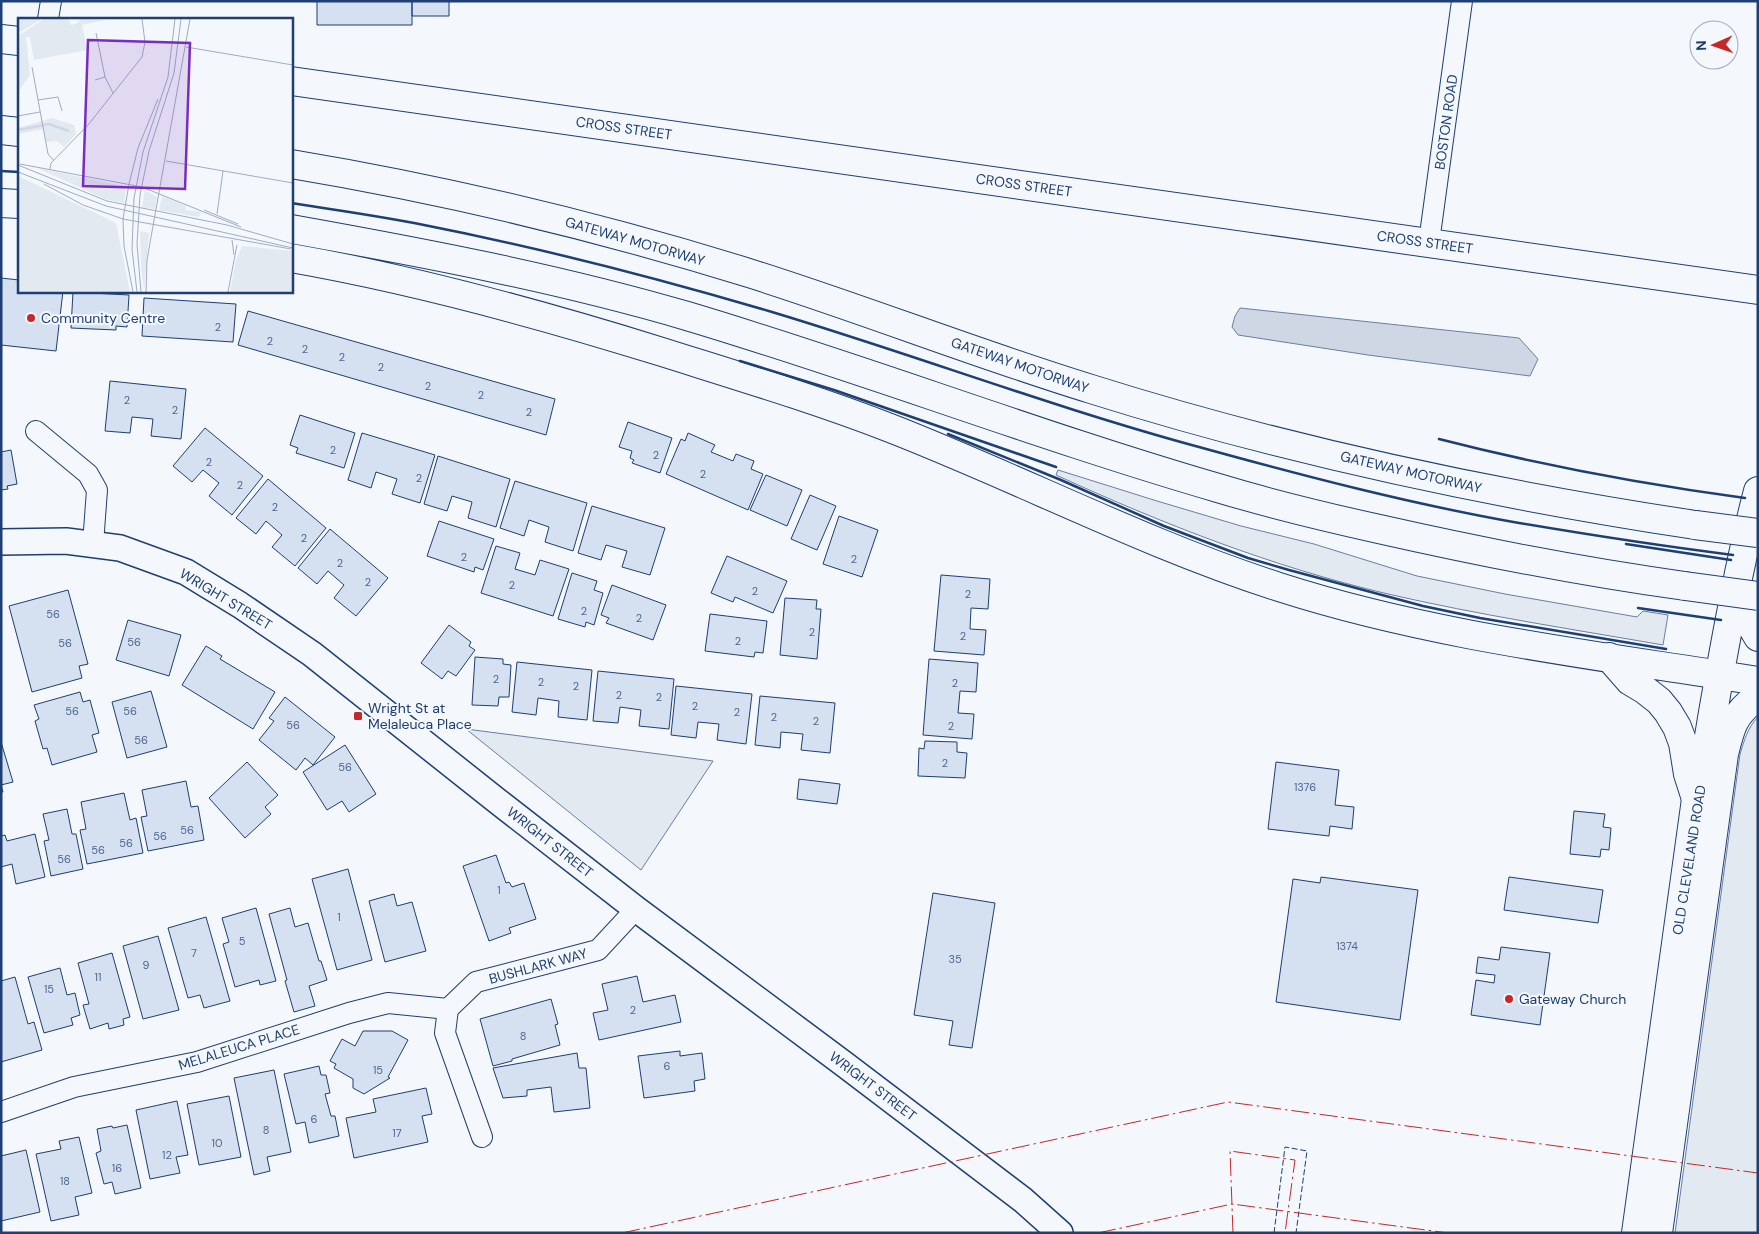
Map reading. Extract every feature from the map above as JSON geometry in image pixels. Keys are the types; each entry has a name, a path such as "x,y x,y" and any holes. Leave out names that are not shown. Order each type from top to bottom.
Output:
{"main road":[{"path":"1,39 18,42"},
{"name":"CROSS STREET","path":"292,81 1758,290"},
{"path":"1,130 18,132"},
{"name":"GATEWAY MOTORWAY","path":"292,164 468,198 565,221 661,247 755,275 1090,389 1245,432 1396,470 1573,505 1695,525 1758,533"},
{"path":"1,203 18,204"},
{"path":"292,229 508,270 597,291 686,316 862,372 1121,459 1220,489 1324,516 1448,545 1537,563 1746,597 1758,637"},
{"path":"292,258 406,281 486,300 566,322 744,378 889,428 1033,488 1124,529 1199,559 1281,587 1367,612 1440,629 1758,681"},
{"path":"1726,285 1751,271 1758,270"},
{"name":"OLD CLEVELAND ROAD","path":"1636,1233 1696,799 1704,772 1720,675 1746,597 1743,550 1758,491"},
{"path":"1609,658 1630,681 1658,701 1668,712 1677,727 1683,743 1688,774 1696,799"},
{"path":"1658,1233 1724,754 1728,736 1737,715 1742,708 1758,696"}],"street":[{"path":"48,18 51,1"},
{"name":"BOSTON ROAD","path":"1429,242 1462,1"},
{"path":"36,431 88,474 97,490 93,544"},
{"name":"WRIGHT STREET","path":"1,542 66,541 120,548 186,572 240,605 312,654 636,909 1023,1200 1060,1233"},
{"name":"BUSHLARK WAY","path":"448,1009 476,982 598,950 636,909"},
{"name":"MELALEUCA PLACE","path":"1,1112 74,1087 197,1062 349,1013 388,1003 448,1009"},
{"path":"448,1009 445,1033 482,1137"}],"shaded area":[{"path":"1240,308 1519,338 1538,359 1530,376 1368,355 1238,335 1232,327 1235,316"},
{"path":"1058,470 1241,526 1314,544 1417,576 1505,594 1637,617 1643,611 1668,615 1663,645 1456,609 1388,594 1303,571 1178,527 1056,475"},
{"path":"1758,717 1758,1233 1675,1233 1740,754 1749,730"},
{"path":"466,729 713,761 641,870"}],"building":[{"path":"317,1 412,1 412,25 317,25"},
{"path":"412,1 449,1 449,16 412,16"},
{"name":"Community Centre","path":"1,278 18,280 18,292 63,292 56,351 1,345"},
{"path":"73,292 129,295 127,327 116,326 116,330 71,328"},
{"path":"144,298 236,304 233,342 142,336"},
{"path":"248,311 555,399 546,435 238,345"},
{"path":"110,381 186,389 181,439 151,436 153,419 132,417 130,433 105,431"},
{"path":"300,415 355,433 344,468 296,453 298,448 290,445"},
{"path":"628,422 672,438 660,473 632,463 634,460 630,458 632,451 619,447"},
{"path":"205,428 263,476 232,515 209,496 219,483 203,470 192,482 173,466"},
{"path":"362,433 435,455 420,503 392,494 397,479 376,472 371,488 348,480"},
{"path":"688,433 715,445 711,452 733,461 736,454 754,461 751,469 763,474 748,510 666,474 681,439 685,441"},
{"path":"11,450 17,484 7,486 8,489 1,490 1,452"},
{"path":"438,456 510,479 496,527 468,518 472,502 452,496 447,511 424,504"},
{"path":"766,475 802,490 787,526 750,510"},
{"path":"268,479 326,528 295,566 272,547 282,535 266,521 256,534 236,518"},
{"path":"515,481 587,503 573,551 545,542 549,527 529,520 524,536 500,528"},
{"path":"810,495 836,506 817,550 791,539"},
{"path":"592,506 665,528 650,575 622,567 627,551 606,545 601,560 578,553"},
{"path":"839,516 878,530 862,577 823,564"},
{"path":"439,521 494,539 483,570 475,567 474,572 427,556"},
{"path":"330,529 388,578 356,616 334,598 344,585 328,571 317,584 298,568"},
{"path":"496,546 520,553 515,569 535,575 540,560 569,569 553,616 481,593"},
{"path":"727,556 787,581 773,613 735,597 733,602 711,593"},
{"path":"572,573 597,581 594,590 603,593 594,625 586,622 585,627 558,619"},
{"path":"941,575 990,579 988,609 971,608 970,629 986,630 984,655 934,651"},
{"path":"612,585 666,605 653,640 606,623 609,618 601,615"},
{"path":"68,590 88,664 79,666 82,678 32,692 9,606"},
{"path":"785,598 817,600 816,609 821,609 817,659 780,655"},
{"path":"710,614 767,621 763,653 755,652 754,657 705,651"},
{"path":"128,620 181,635 169,676 116,660"},
{"path":"449,625 471,642 469,646 475,650 456,676 448,671 442,679 421,663"},
{"path":"206,646 222,656 220,659 275,692 253,729 182,685"},
{"path":"475,657 503,659 503,664 511,665 509,697 499,697 498,706 472,705"},
{"path":"929,659 978,663 976,692 960,691 958,713 974,714 972,739 923,735"},
{"path":"517,662 592,670 587,720 558,717 559,701 538,698 536,715 512,712"},
{"path":"598,671 674,679 669,729 639,726 641,710 620,707 618,723 593,721"},
{"path":"676,686 752,694 746,744 717,740 719,724 698,722 696,738 671,735"},
{"path":"151,691 167,747 127,758 112,702"},
{"path":"80,692 83,702 90,700 99,733 92,735 97,752 52,765 47,748 43,749 35,721 39,719 34,705"},
{"path":"760,696 835,703 830,753 801,750 803,734 781,732 780,748 755,745"},
{"path":"285,697 335,737 313,765 305,758 296,770 259,740 274,721 269,718"},
{"path":"925,741 957,742 957,752 967,753 965,778 918,776 919,748 924,749"},
{"path":"1,742 13,782 1,785"},
{"path":"345,745 376,794 349,812 342,801 327,810 303,772"},
{"path":"247,762 278,795 265,807 271,814 245,838 209,798"},
{"path":"1276,762 1339,770 1335,805 1354,807 1352,829 1330,826 1329,836 1268,829"},
{"path":"799,779 840,784 837,804 797,799"},
{"path":"186,781 191,807 198,806 204,840 148,851 141,817 147,816 142,790"},
{"path":"124,793 130,820 136,818 143,853 87,864 80,830 86,829 81,802"},
{"path":"67,809 72,834 76,834 83,869 51,876 44,841 49,840 43,814"},
{"path":"1574,811 1605,814 1603,827 1611,828 1609,850 1601,849 1600,857 1570,854"},
{"path":"35,834 45,877 16,884 12,864 1,867 1,836 5,835 7,841"},
{"path":"496,855 506,883 509,882 512,887 524,883 536,919 509,928 511,933 489,941 463,866"},
{"path":"348,869 372,960 337,970 312,879"},
{"path":"1321,877 1418,890 1400,1020 1276,1002 1293,879 1320,883"},
{"path":"1509,877 1603,890 1598,923 1504,910"},
{"path":"933,893 995,903 972,1048 949,1045 953,1021 914,1015"},
{"path":"394,894 397,906 412,902 426,951 385,962 369,901"},
{"path":"256,908 276,981 260,985 259,980 235,987 223,944 229,942 222,918"},
{"path":"290,908 295,927 308,923 319,961 321,961 327,980 309,986 315,1006 294,1012 269,914"},
{"path":"206,917 230,1001 204,1008 200,995 188,998 168,928"},
{"path":"158,936 179,1010 143,1019 123,946"},
{"name":"Gateway Church","path":"1501,947 1550,953 1540,1025 1471,1015 1476,980 1494,983 1495,975 1476,973 1478,957 1499,960"},
{"path":"112,953 130,1017 123,1019 124,1025 109,1029 108,1023 90,1029 83,1005 89,1004 78,963"},
{"path":"60,968 67,995 75,993 80,1015 71,1018 73,1025 44,1033 28,977"},
{"path":"637,976 643,1002 675,995 681,1022 599,1040 593,1013 608,1010 602,984"},
{"path":"15,977 28,1024 34,1022 42,1050 1,1062 1,981"},
{"path":"551,999 558,1024 555,1025 560,1045 493,1066 480,1019"},
{"path":"363,1031 392,1031 408,1040 388,1077 390,1078 364,1094 353,1088 353,1079 334,1068 336,1064 330,1061 342,1039 355,1046"},
{"path":"680,1051 680,1056 702,1053 705,1079 694,1081 695,1091 644,1098 638,1056"},
{"path":"577,1053 579,1068 586,1068 590,1108 554,1112 551,1087 527,1090 527,1096 503,1098 493,1068"},
{"path":"319,1066 321,1075 326,1075 330,1093 325,1094 331,1116 335,1116 339,1136 309,1143 305,1122 296,1124 284,1074"},
{"path":"274,1070 291,1152 267,1157 270,1171 254,1175 234,1078"},
{"path":"426,1088 432,1114 422,1116 428,1142 354,1158 346,1118 376,1112 373,1099"},
{"path":"229,1096 241,1157 199,1165 187,1104"},
{"path":"177,1101 188,1155 176,1157 180,1173 150,1179 136,1110"},
{"path":"127,1125 141,1188 115,1194 112,1182 104,1184 96,1153 101,1151 97,1129"},
{"path":"79,1137 92,1193 75,1197 79,1215 51,1221 36,1154 61,1149 59,1141"},
{"path":"26,1150 40,1212 1,1221 1,1156"}],"fence":[{"path":"1274,1233 1285,1147 1307,1151 1296,1233"}],"wall":[{"path":"1,171 18,172"},
{"path":"292,203 468,234 555,254 729,299 1092,416 1358,489 1519,523 1733,555"},
{"path":"740,361 834,390 1056,467"},
{"path":"948,434 1061,480 1164,526 1248,558 1423,606 1480,618 1666,649"},
{"path":"1439,439 1591,473 1745,498"},
{"path":"1626,544 1731,560"},
{"path":"1638,608 1721,620"}],"power":[{"path":"622,1233 1228,1102 1758,1173"},
{"path":"1233,1233 1230,1151 1295,1160 1285,1233"},
{"path":"1098,1233 1232,1204 1448,1233"}],"place":[{"name":"Community Centre","path":"31,318"},
{"name":"Wright St at Melaleuca Place","path":"358,716"},
{"name":"Gateway Church","path":"1509,999"}]}
